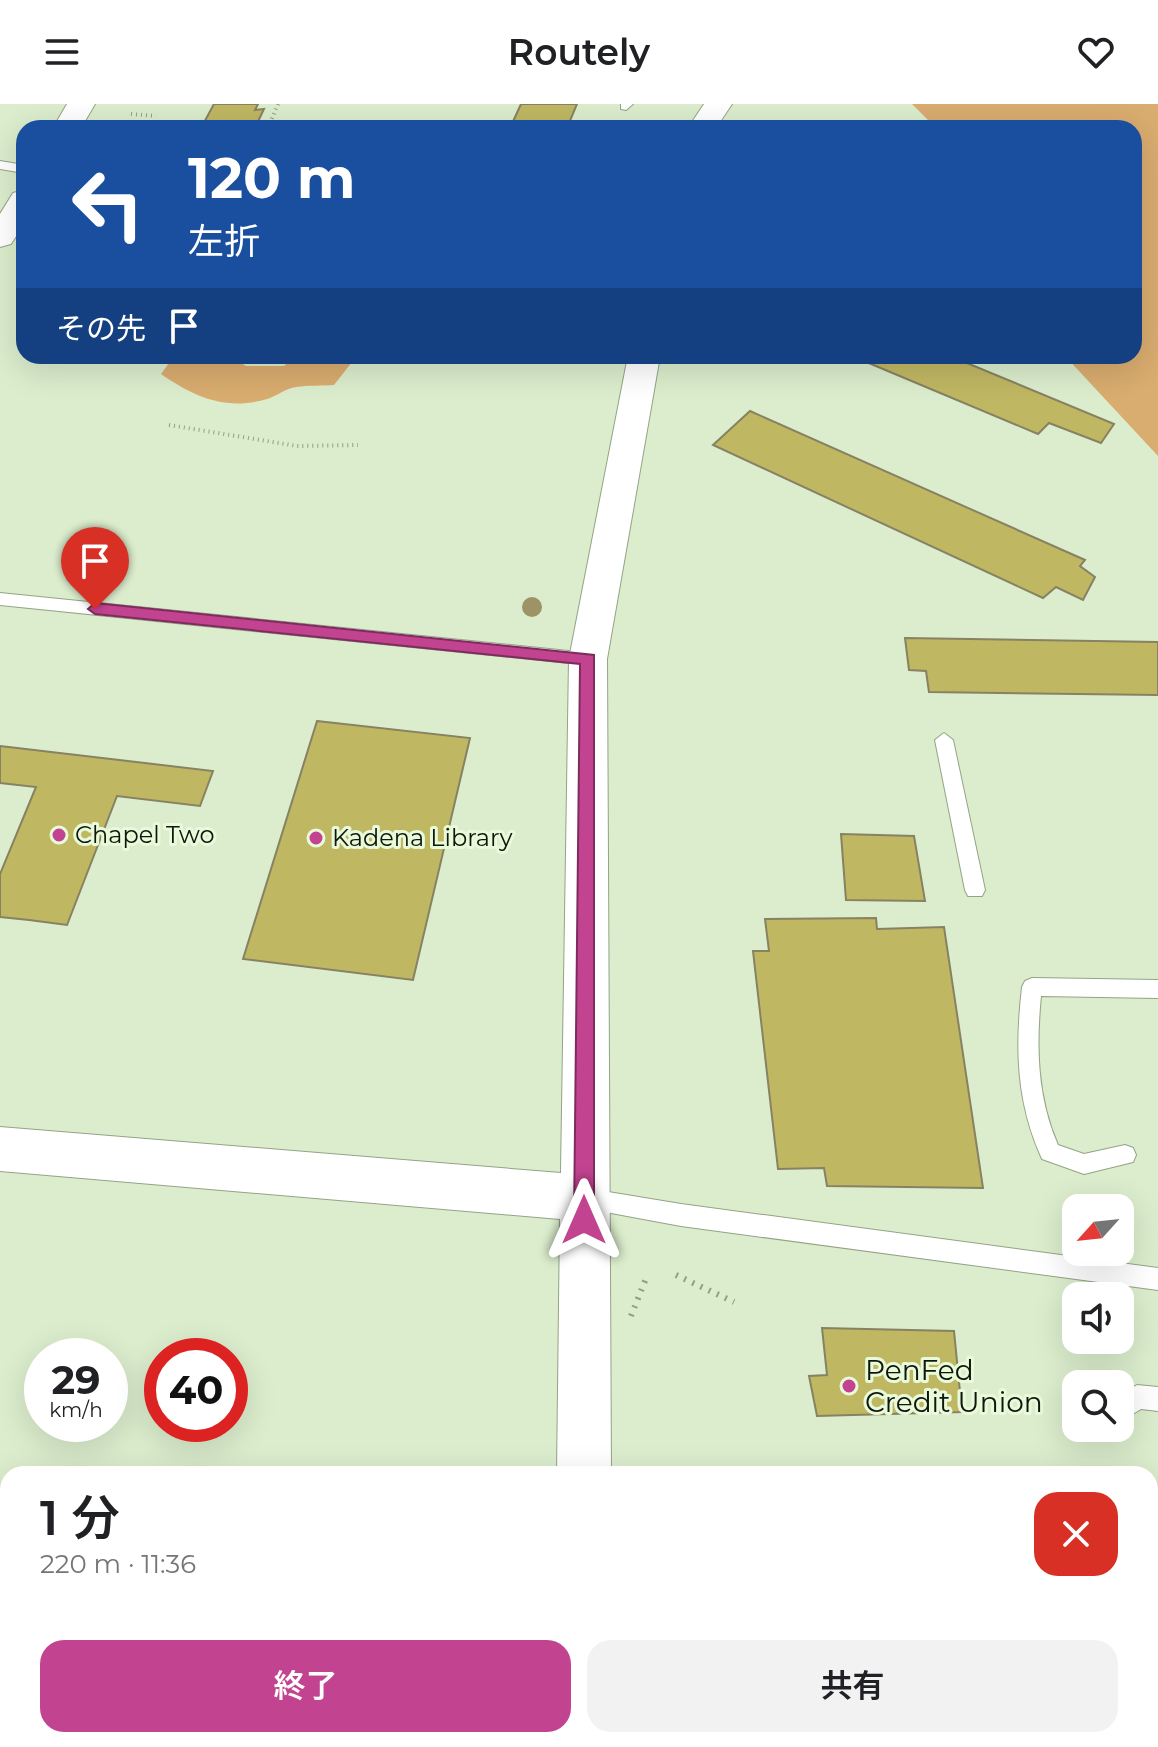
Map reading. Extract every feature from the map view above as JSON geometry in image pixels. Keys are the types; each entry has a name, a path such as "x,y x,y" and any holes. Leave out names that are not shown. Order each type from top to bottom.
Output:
{"street":[{"path":"0,238 16,212"},
{"path":"584,1466 588,659 643,364"},
{"path":"0,1149 584,1198"}],"lane":[{"path":"0,599 588,659"},
{"path":"944,740 975,890"},
{"path":"1125,1155 1084,1164 1050,1152 1036,1125 1028,1090 1027,1028 1032,987 1158,989"},
{"path":"584,1198 681,1215 1158,1279"},
{"path":"1134,1399 1158,1399"}],"path":[{"path":"131,114 156,116"},
{"path":"169,425 297,446 358,445"},
{"path":"676,1275 734,1302"}],"shaded area":[{"path":"912,104 1158,104 1158,456 1072,364 1142,364 1142,120 928,120"},
{"path":"168,364 350,364 334,385 292,388 267,399 238,403 211,400 161,374"}],"building":[{"path":"214,104 258,104 255,110 264,109 259,120 205,120"},
{"path":"521,104 577,104 570,120 514,120"},
{"path":"871,364 969,364 1114,424 1101,443 1049,423 1038,434"},
{"path":"750,411 1085,560 1080,566 1095,577 1083,600 1056,587 1043,598 713,445"},
{"path":"905,638 1158,642 1158,695 929,692 926,671 909,670"},
{"path":"317,721 470,738 413,980 243,959"},
{"path":"0,746 213,771 200,806 117,796 67,925 0,917 0,874 36,787 0,783"},
{"path":"841,834 914,836 925,901 846,900"},
{"path":"876,918 877,929 944,927 983,1188 827,1186 824,1168 778,1169 753,951 769,951 765,919"},
{"path":"822,1328 954,1331 962,1412 817,1416 809,1376 827,1375"}],"place":[{"name":"Chapel Two","path":"59,835"},
{"name":"Kadena Library","path":"316,838"},
{"name":"PenFed Credit Union","path":"849,1386"}],"route":[{"path":"95,609 588,659 584,1220"}]}
